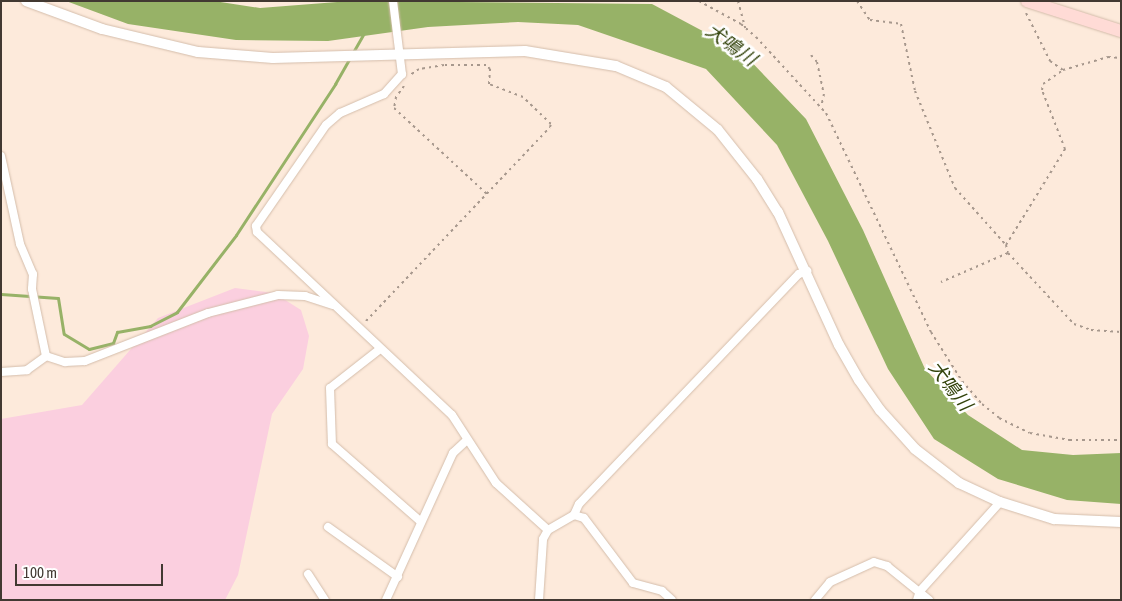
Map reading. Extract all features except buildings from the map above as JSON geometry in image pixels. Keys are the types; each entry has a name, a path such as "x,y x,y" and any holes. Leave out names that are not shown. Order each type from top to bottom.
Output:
{"main road":[{"path":"1026,6 1121,31"}],"street":[{"path":"26,1 102,29 198,52 273,58 400,56 486,50 557,54 616,66 666,87 700,113 746,164 778,212 807,271 839,345 880,410 914,449 940,471 1000,502 1054,519 1121,522"},
{"path":"393,1 402,74 394,86 372,100 340,113 326,125 256,226 257,232 452,415 466,441 496,483 548,530"},
{"path":"1,156 20,244 33,274 32,288 46,356"},
{"path":"539,600 542,548 548,530 574,515 579,504 599,482 798,274 807,271"},
{"path":"46,356 65,362 85,361 208,313 278,295 305,296 335,305"},
{"path":"380,349 330,388 332,444 420,521"},
{"path":"1,372 27,370 46,356"},
{"path":"386,600 398,577 420,521 453,453 466,441"},
{"path":"917,600 920,591 1000,502"},
{"path":"574,515 584,518 633,583 662,591 672,600"},
{"path":"328,527 398,577"},
{"path":"815,600 830,582 874,562 882,562 930,600"},
{"path":"308,574 325,600"}],"path":[{"path":"699,1 745,28 821,107 895,252 931,332 962,381 982,404 1000,418 1030,433 1069,440 1121,440"},
{"path":"738,1 745,28"},
{"path":"857,1 870,20 901,24 916,91 955,188 1006,245 1008,253 1074,324 1091,330 1121,332"},
{"path":"1026,6 1050,62 1063,70"},
{"path":"811,55 817,62 824,94 821,107"},
{"path":"1006,245 1065,149 1042,90 1048,78 1063,70 1108,57 1121,58"},
{"path":"359,328 487,194 550,124 523,97 489,84 490,69 486,65 444,65 414,71 396,97 394,108 487,194"},
{"path":"941,282 1008,253"}],"shaded area":[{"path":"66,1 214,1 260,8 350,1 652,4 742,52 806,119 863,230 925,369 968,415 1022,450 1073,455 1121,453 1121,504 1067,500 998,479 934,439 888,369 828,241 777,145 706,69 578,25 518,22 428,27 328,41 236,40 128,24"},
{"path":"235,288 274,293 301,310 309,336 303,369 272,414 238,575 225,600 1,600 1,419 82,405 158,318"}],"waterway":[{"path":"1,294 58,298 64,334 89,349 113,343 117,332 150,326 177,312 236,235 335,84 364,33"}],"water label":[{"name":"犬鳴川","path":"731,45"},
{"name":"犬鳴川","path":"950,386"}]}
